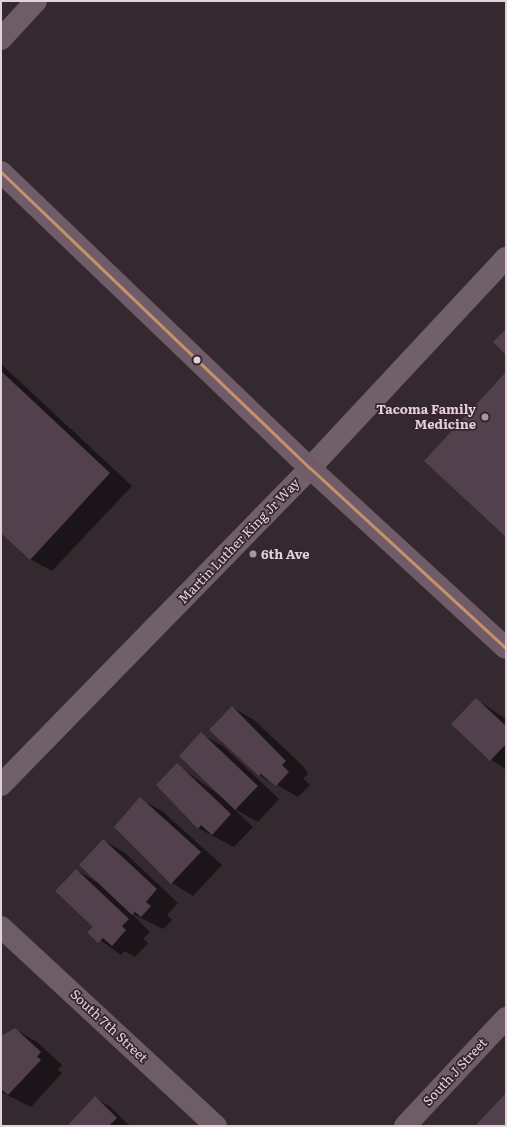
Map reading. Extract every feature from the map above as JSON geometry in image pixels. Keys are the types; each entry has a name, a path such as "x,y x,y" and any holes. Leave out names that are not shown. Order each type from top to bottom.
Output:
{"main road":[{"path":"1,172 310,468 506,648"},
{"name":"Martin Luther King Jr Way","path":"1,785 310,468 506,258"}],"street":[{"path":"1,39 36,1"},
{"name":"South 7th Street","path":"1,927 216,1126"},
{"name":"South J Street","path":"404,1126 506,1018"}],"building":[{"path":"506,329 506,355 493,342"},
{"path":"1,371 110,473 30,560 1,533"},
{"name":"Tacoma Family Medicine","path":"506,372 506,537 424,461"},
{"path":"476,698 506,726 506,744 490,761 451,724"},
{"path":"232,706 286,761 282,765 289,772 276,786 261,774 259,776 209,730"},
{"path":"201,732 258,786 235,810 179,756"},
{"path":"177,763 231,814 212,835 201,825 198,829 156,785"},
{"path":"140,797 201,852 171,884 114,827"},
{"path":"103,839 157,889 146,902 151,906 141,917 135,912 132,915 79,865"},
{"path":"76,869 129,919 122,926 126,930 112,946 103,938 98,943 87,932 93,927 55,891"},
{"path":"15,1028 41,1052 37,1057 41,1060 8,1095 1,1089 1,1036"},
{"path":"506,1093 506,1126 475,1126"},
{"path":"95,1096 117,1118 109,1126 67,1126"}],"transit line":[{"path":"1,172 310,468 506,648"}],"place":[{"name":"Tacoma Family Medicine","path":"485,417"},
{"name":"6th Ave","path":"253,554"}]}
